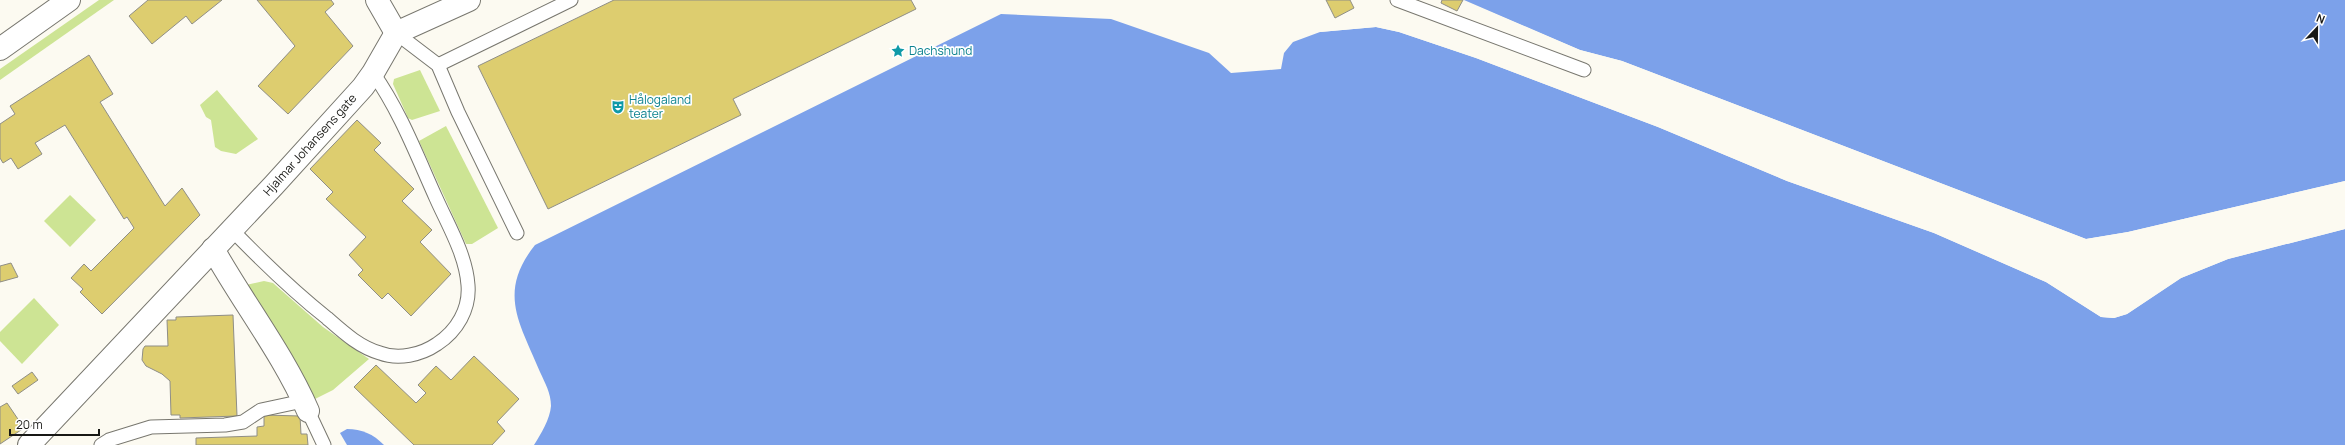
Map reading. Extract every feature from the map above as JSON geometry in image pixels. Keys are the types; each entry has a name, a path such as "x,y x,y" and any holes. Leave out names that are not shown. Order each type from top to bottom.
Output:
{"street":[{"path":"0,49 69,0"},
{"path":"376,0 396,33 469,0"},
{"name":"Hjalmar Johansens gate","path":"30,445 310,146 373,73 396,33"},
{"path":"213,249 231,282 291,374 306,406"}],"lane":[{"path":"438,65 571,0"},
{"path":"1397,0 1584,70"},
{"path":"396,33 438,65 458,112 517,233"},
{"path":"232,230 275,274 314,308 350,337 372,351 392,356 416,354 435,346 448,336 459,322 465,308 468,292 467,277 451,232 408,135 386,92 373,73"},
{"path":"101,445 109,440 151,427 226,425 243,422 261,410 306,406 324,445"}],"green space":[{"path":"99,0 114,0 0,80 0,69"},
{"path":"420,70 440,111 412,120 408,118 393,84 394,79"},
{"path":"217,90 258,139 236,154 221,151 215,147 211,120 206,117 200,105"},
{"path":"446,126 498,228 472,244 466,244 419,141"},
{"path":"70,195 96,220 70,247 44,221"},
{"path":"264,281 273,283 323,327 369,359 333,390 315,399 246,285"},
{"path":"34,298 59,325 22,364 0,341 0,332"}],"water":[{"path":"1464,0 2345,0 2345,181 2128,232 2086,239 1622,61 1580,50"},
{"path":"1001,14 1111,19 1209,53 1231,73 1281,69 1284,53 1293,42 1320,32 1376,27 1399,32 1476,58 1658,127 1787,181 1934,233 2046,282 2101,317 2114,318 2127,314 2181,278 2228,259 2345,229 2345,445 534,445 547,421 551,401 520,323 516,308 515,293 517,278 523,262 535,245"},
{"path":"347,429 367,433 384,445 347,445 340,433"}],"pier":[{"path":"1462,0 1580,50 1622,61 2086,239 2128,232 2345,181 2345,183 2129,234 2086,241 1622,63 1579,51"},
{"path":"1377,25 1400,30 1477,56 1659,125 1788,179 1934,231 2047,281 2102,315 2113,316 2126,312 2180,276 2228,257 2345,227 2345,229 2228,259 2181,278 2127,314 2114,318 2101,317 2046,282 1934,233 1787,181 1658,127 1476,58 1399,32 1376,27 1320,32 1322,30"}],"building":[{"path":"148,0 222,0 192,24 186,16 152,44 129,16"},
{"path":"257,0 331,0 334,4 325,12 353,46 288,114 258,86 295,46"},
{"name":"Hålogaland teater","path":"614,0 911,0 916,9 733,99 741,115 548,209 478,66"},
{"path":"1326,0 1350,0 1354,8 1335,18"},
{"path":"1442,0 1463,0 1457,11 1441,3"},
{"path":"89,55 113,94 100,102 165,206 182,188 200,215 102,314 80,292 83,289 71,278 84,264 91,271 134,228 127,217 124,219 65,125 35,143 42,154 18,169 11,158 3,163 0,158 0,124 15,114 10,106"},
{"path":"357,120 381,143 374,150 414,189 402,201 432,230 420,242 451,274 411,316 388,293 382,299 358,275 363,270 349,255 366,237 326,199 333,192 310,169"},
{"path":"11,263 18,277 0,282 0,266"},
{"path":"233,315 237,416 180,418 180,415 171,415 170,381 162,374 146,366 142,360 143,349 145,346 168,346 167,320 176,320 176,317"},
{"path":"474,356 519,399 497,422 505,431 492,445 414,445 354,387 376,365 416,403 426,393 418,385 436,366 451,380"},
{"path":"32,372 38,380 18,394 12,386"},
{"path":"7,403 24,428 0,444 0,407"},
{"path":"264,415 300,416 301,434 307,434 308,445 196,445 196,438 257,436 257,427 264,426"}],"place":[{"name":"Dachshund","path":"898,51"},
{"name":"Hålogaland teater","path":"618,107"}]}
